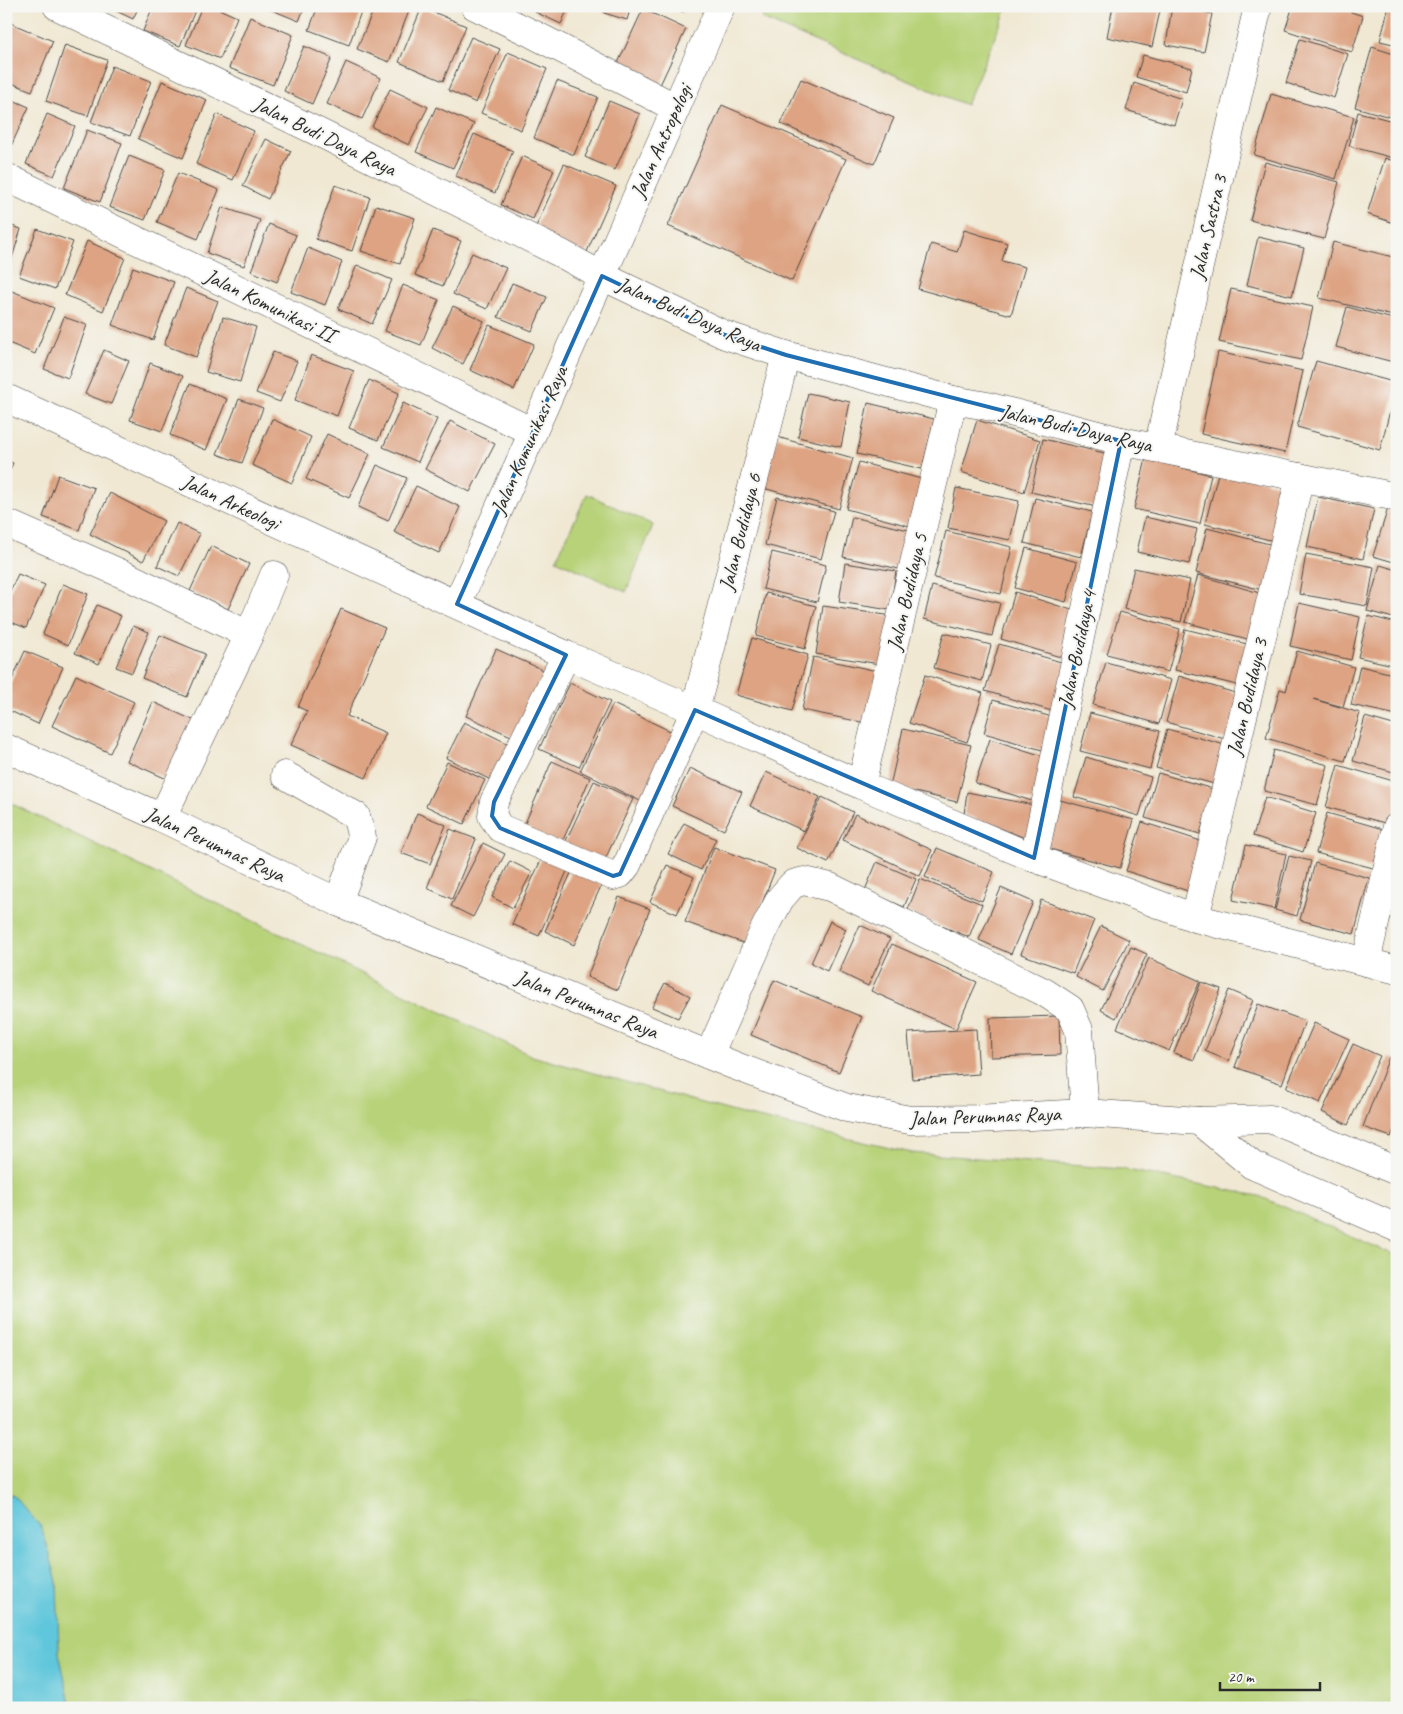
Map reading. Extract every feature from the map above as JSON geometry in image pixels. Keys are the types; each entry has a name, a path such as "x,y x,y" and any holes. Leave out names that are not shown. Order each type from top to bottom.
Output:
{"street":[{"name":"Jalan Budi Daya Raya","path":"57,6 318,132 562,254 602,276 725,335 786,355 953,400 987,406 1121,441 1396,496"},
{"path":"475,6 676,108"},
{"name":"Jalan Antropologi","path":"602,276 722,6"},
{"name":"Jalan Sastra 3","path":"1158,448 1258,6"},
{"name":"Jalan Komunikasi II","path":"6,177 533,432"},
{"name":"Jalan Komunikasi Raya","path":"457,604 602,276"},
{"name":"Jalan Budidaya 6","path":"566,655 494,802 492,816 500,828 612,876 620,874 627,865 695,710 786,355"},
{"name":"Jalan Arkeologi","path":"6,398 566,655 1034,858 1195,918 1397,970"},
{"name":"Jalan Budidaya 5","path":"862,785 953,400"},
{"name":"Jalan Budidaya 4","path":"1034,858 1121,441"},
{"name":"Jalan Budidaya 3","path":"1195,918 1300,477"},
{"path":"6,523 127,576 249,635"},
{"path":"162,818 249,635 274,575"},
{"name":"Jalan Perumnas Raya","path":"6,748 162,818 338,902 709,1055 847,1108 910,1120 976,1119 1085,1113 1200,1121 1270,1119 1397,1171"},
{"path":"285,775 356,816 362,836 338,902"},
{"path":"1366,962 1397,827"},
{"path":"709,1055 765,928 780,899 793,884 804,881 830,887 1044,992 1070,1010 1079,1030 1085,1113"},
{"path":"1200,1121 1252,1165 1397,1228"}],"highlighted area":[{"path":"602,276 725,335 786,355 1121,441 1034,858 695,710 620,874 613,876 500,828 492,816 494,802 566,655 457,604"}],"green space":[{"path":"767,6 1008,6 966,105 762,19"},
{"path":"587,494 653,525 626,592 556,560"},
{"path":"6,801 532,1056 749,1116 912,1153 1122,1169 1259,1196 1397,1256 1397,1708 71,1708 59,1653 57,1582 48,1548 41,1527 14,1496 6,1493"}],"water":[{"path":"6,1493 14,1496 41,1527 48,1548 57,1582 59,1653 71,1708 6,1708"}],"building":[{"path":"106,6 139,6 133,19"},
{"path":"153,6 197,6 180,46 143,31"},
{"path":"202,6 212,6 237,17 220,59 186,45"},
{"path":"262,6 305,6 299,21"},
{"path":"318,6 363,6 349,45 309,30"},
{"path":"375,6 411,6 389,62 357,49"},
{"path":"537,6 569,6 561,24 535,12"},
{"path":"606,6 631,6 627,20 604,13"},
{"path":"670,6 686,6 683,12"},
{"path":"1113,6 1161,6 1152,47 1107,37"},
{"path":"1172,6 1182,6 1212,14 1204,52 1166,45"},
{"path":"1293,6 1334,6 1363,16 1352,52 1285,30"},
{"path":"1389,6 1397,6 1397,45 1380,41"},
{"path":"422,7 466,26 443,81 399,62"},
{"path":"643,9 686,29 660,85 617,65"},
{"path":"250,17 293,35 273,85 229,68"},
{"path":"8,22 53,41 32,91 6,81 6,28"},
{"path":"471,37 500,49 476,103 448,90"},
{"path":"1300,39 1348,54 1334,98 1286,83"},
{"path":"65,45 107,60 88,116 46,101"},
{"path":"304,46 332,58 312,104 284,91"},
{"path":"1372,47 1397,55 1397,119 1355,107"},
{"path":"508,52 547,69 521,130 481,113"},
{"path":"1143,55 1192,68 1186,92 1136,77"},
{"path":"346,62 381,78 362,119 327,104"},
{"path":"112,66 151,81 130,136 91,122"},
{"path":"801,79 894,118 874,164 781,124"},
{"path":"162,81 207,100 183,158 138,139"},
{"path":"557,81 598,97 574,155 534,138"},
{"path":"1134,83 1182,99 1174,125 1126,110"},
{"path":"390,89 428,107 409,145 372,127"},
{"path":"1271,94 1354,117 1336,179 1254,155"},
{"path":"6,97 29,107 6,157"},
{"path":"609,101 640,114 615,170 585,157"},
{"path":"722,105 846,159 792,281 668,226"},
{"path":"436,107 474,124 453,168 416,152"},
{"path":"1358,112 1397,122 1397,159 1349,146"},
{"path":"47,114 75,126 54,176 26,164"},
{"path":"217,114 254,131 233,180 196,164"},
{"path":"87,130 122,143 100,202 64,188"},
{"path":"474,134 513,151 495,193 456,176"},
{"path":"266,139 291,151 268,199 243,186"},
{"path":"129,156 165,170 145,220 109,207"},
{"path":"522,156 554,170 533,219 501,205"},
{"path":"1385,158 1397,162 1397,224 1367,214"},
{"path":"1265,162 1339,182 1324,239 1250,220"},
{"path":"564,164 616,186 586,254 534,231"},
{"path":"178,173 219,190 198,239 157,222"},
{"path":"335,185 370,197 352,251 316,239"},
{"path":"376,205 415,218 400,264 361,251"},
{"path":"222,207 260,220 244,266 207,253"},
{"path":"6,224 21,229 9,268 6,267"},
{"path":"269,224 296,235 277,282 251,271"},
{"path":"37,229 73,242 55,289 19,276"},
{"path":"433,230 461,241 443,286 415,275"},
{"path":"964,230 1007,243 1002,261 1025,267 1011,315 918,289 931,244 957,252"},
{"path":"1258,237 1304,248 1292,296 1247,285"},
{"path":"87,241 125,258 103,311 65,295"},
{"path":"1333,242 1397,258 1397,317 1319,298"},
{"path":"308,248 342,262 325,305 291,292"},
{"path":"472,253 506,268 487,309 453,294"},
{"path":"357,265 392,280 372,324 338,309"},
{"path":"133,267 174,282 153,340 112,325"},
{"path":"512,283 547,297 532,331 498,317"},
{"path":"403,285 439,300 421,345 385,331"},
{"path":"186,288 218,301 196,357 164,345"},
{"path":"1231,289 1313,307 1301,360 1219,342"},
{"path":"12,291 54,308 35,354 6,342 6,306"},
{"path":"453,306 484,321 463,364 432,348"},
{"path":"1347,307 1397,320 1397,363 1336,347"},
{"path":"64,317 87,325 68,378 44,369"},
{"path":"223,317 256,327 240,382 206,372"},
{"path":"489,325 534,344 514,390 470,370"},
{"path":"104,350 129,361 111,404 85,394"},
{"path":"273,352 297,361 280,402 256,393"},
{"path":"1218,352 1303,371 1285,453 1201,434"},
{"path":"311,355 354,371 337,416 295,400"},
{"path":"1316,361 1397,383 1380,450 1297,427"},
{"path":"150,363 183,376 162,431 130,420"},
{"path":"369,380 399,393 378,440 349,428"},
{"path":"190,384 227,399 206,450 170,435"},
{"path":"808,393 850,402 841,447 798,437"},
{"path":"239,399 263,408 242,463 217,454"},
{"path":"403,403 437,419 418,462 383,447"},
{"path":"868,403 934,419 922,469 857,454"},
{"path":"272,419 311,437 292,483 252,465"},
{"path":"977,420 1040,440 1024,492 961,472"},
{"path":"450,421 495,444 470,492 425,469"},
{"path":"327,434 370,454 349,498 306,479"},
{"path":"777,437 853,458 839,509 763,488"},
{"path":"1043,439 1113,455 1101,508 1031,492"},
{"path":"1146,459 1211,475 1200,524 1134,509"},
{"path":"6,461 13,463 6,479"},
{"path":"859,462 925,480 913,527 846,509"},
{"path":"377,465 407,478 388,521 358,507"},
{"path":"1219,470 1296,489 1282,543 1205,524"},
{"path":"58,475 94,488 79,530 43,517"},
{"path":"416,486 460,507 439,553 394,532"},
{"path":"956,488 1019,501 1010,540 948,528"},
{"path":"110,493 164,521 143,561 90,534"},
{"path":"777,497 834,511 821,559 765,545"},
{"path":"1318,497 1374,509 1363,559 1307,547"},
{"path":"1035,498 1092,512 1081,557 1024,543"},
{"path":"1388,508 1397,511 1397,563 1373,556"},
{"path":"852,517 913,531 904,570 843,557"},
{"path":"1145,517 1197,529 1189,564 1137,552"},
{"path":"177,523 200,534 179,576 157,566"},
{"path":"1207,528 1277,546 1266,591 1196,573"},
{"path":"946,531 1012,547 1001,594 934,578"},
{"path":"211,546 249,564 228,609 190,591"},
{"path":"1026,548 1077,562 1066,602 1015,588"},
{"path":"772,552 826,565 817,602 763,589"},
{"path":"1306,554 1374,567 1367,606 1299,594"},
{"path":"845,563 896,571 890,610 839,602"},
{"path":"1380,565 1397,570 1397,619 1367,611"},
{"path":"1134,568 1190,580 1181,622 1124,609"},
{"path":"18,574 45,585 26,628 6,620 6,600"},
{"path":"1198,575 1263,594 1251,640 1185,622"},
{"path":"63,584 88,594 68,645 43,634"},
{"path":"932,586 1000,603 992,636 924,619"},
{"path":"1015,592 1081,613 1067,659 1001,639"},
{"path":"766,593 816,606 805,649 756,636"},
{"path":"1299,603 1360,617 1351,660 1290,646"},
{"path":"97,605 121,616 99,664 75,653"},
{"path":"823,606 893,616 886,665 816,654"},
{"path":"341,609 385,628 347,716 386,733 366,778 291,745 307,711 298,707"},
{"path":"1120,612 1180,629 1168,672 1107,654"},
{"path":"1368,616 1397,623 1397,666 1358,657"},
{"path":"133,626 149,632 132,673 116,667"},
{"path":"1185,629 1251,645 1241,686 1175,670"},
{"path":"944,633 991,645 982,681 934,668"},
{"path":"160,635 205,654 187,697 142,678"},
{"path":"752,638 808,655 792,711 736,695"},
{"path":"999,644 1068,664 1055,712 985,691"},
{"path":"496,649 550,673 520,740 466,716"},
{"path":"25,651 63,667 38,724 6,709 6,693"},
{"path":"1297,651 1354,667 1343,707 1313,699 1360,713 1345,761 1266,738 1280,689 1286,691"},
{"path":"813,657 882,672 871,724 802,710"},
{"path":"1106,662 1171,680 1159,724 1093,705"},
{"path":"1360,666 1397,675 1397,715 1351,705"},
{"path":"76,675 134,702 110,753 52,726"},
{"path":"925,675 983,693 967,742 909,723"},
{"path":"1179,676 1245,696 1232,741 1166,722"},
{"path":"570,683 610,702 579,767 539,749"},
{"path":"993,700 1052,717 1042,750 984,733"},
{"path":"153,702 195,721 169,780 127,761"},
{"path":"613,704 681,736 648,805 580,771"},
{"path":"1090,713 1160,731 1150,769 1080,751"},
{"path":"1365,717 1397,726 1397,773 1353,761"},
{"path":"464,722 517,748 499,784 446,758"},
{"path":"903,729 971,745 957,802 890,786"},
{"path":"1167,729 1225,745 1214,784 1156,768"},
{"path":"990,739 1046,757 1032,801 975,783"},
{"path":"1274,750 1328,765 1317,805 1264,791"},
{"path":"1086,757 1151,777 1139,816 1074,797"},
{"path":"552,761 590,778 560,847 522,830"},
{"path":"447,762 485,780 464,824 426,806"},
{"path":"1338,765 1397,782 1397,807 1392,825 1326,807"},
{"path":"690,768 742,792 724,830 672,806"},
{"path":"766,772 820,797 804,831 750,806"},
{"path":"1158,773 1213,789 1200,834 1145,818"},
{"path":"594,781 633,799 602,866 563,847"},
{"path":"967,792 1039,806 1025,838 964,814"},
{"path":"822,797 853,812 828,863 797,848"},
{"path":"1265,797 1316,813 1303,852 1253,836"},
{"path":"1060,800 1134,820 1120,868 1046,848"},
{"path":"417,813 446,825 430,864 401,853"},
{"path":"1327,813 1383,829 1373,868 1316,853"},
{"path":"855,814 932,850 920,876 843,840"},
{"path":"1142,822 1207,843 1191,892 1126,871"},
{"path":"684,823 716,839 701,870 668,854"},
{"path":"450,829 476,839 452,899 427,888"},
{"path":"483,843 505,854 473,917 451,906"},
{"path":"1246,845 1286,854 1274,909 1233,900"},
{"path":"714,847 775,870 746,944 685,922"},
{"path":"937,848 994,872 982,901 925,877"},
{"path":"545,851 571,862 539,936 512,924"},
{"path":"1289,856 1311,861 1297,916 1275,910"},
{"path":"510,861 532,872 513,908 492,897"},
{"path":"877,862 916,879 904,907 865,890"},
{"path":"1315,863 1369,878 1354,934 1300,920"},
{"path":"667,865 694,877 677,914 650,902"},
{"path":"572,871 602,884 574,945 545,931"},
{"path":"920,879 982,904 969,937 907,912"},
{"path":"1001,888 1033,902 1011,954 979,940"},
{"path":"619,897 650,909 618,990 587,977"},
{"path":"1041,900 1094,920 1073,973 1021,954"},
{"path":"830,921 846,929 827,971 811,963"},
{"path":"860,925 890,939 868,986 839,972"},
{"path":"1101,926 1129,940 1103,991 1076,977"},
{"path":"892,944 977,982 956,1029 871,991"},
{"path":"1131,947 1147,954 1116,1018 1101,1010"},
{"path":"1149,958 1200,981 1169,1051 1117,1028"},
{"path":"774,980 862,1017 839,1072 751,1035"},
{"path":"1201,982 1221,989 1194,1060 1174,1053"},
{"path":"665,983 690,996 678,1018 652,1007"},
{"path":"1229,990 1253,1000 1229,1061 1205,1051"},
{"path":"1258,1004 1305,1021 1282,1084 1235,1067"},
{"path":"1059,1016 1060,1055 991,1057 990,1018"},
{"path":"1314,1023 1349,1039 1320,1103 1286,1088"},
{"path":"976,1029 979,1074 912,1079 908,1033"},
{"path":"1353,1044 1380,1056 1348,1125 1322,1112"},
{"path":"1389,1057 1397,1060 1397,1122 1391,1137 1363,1127"}]}
